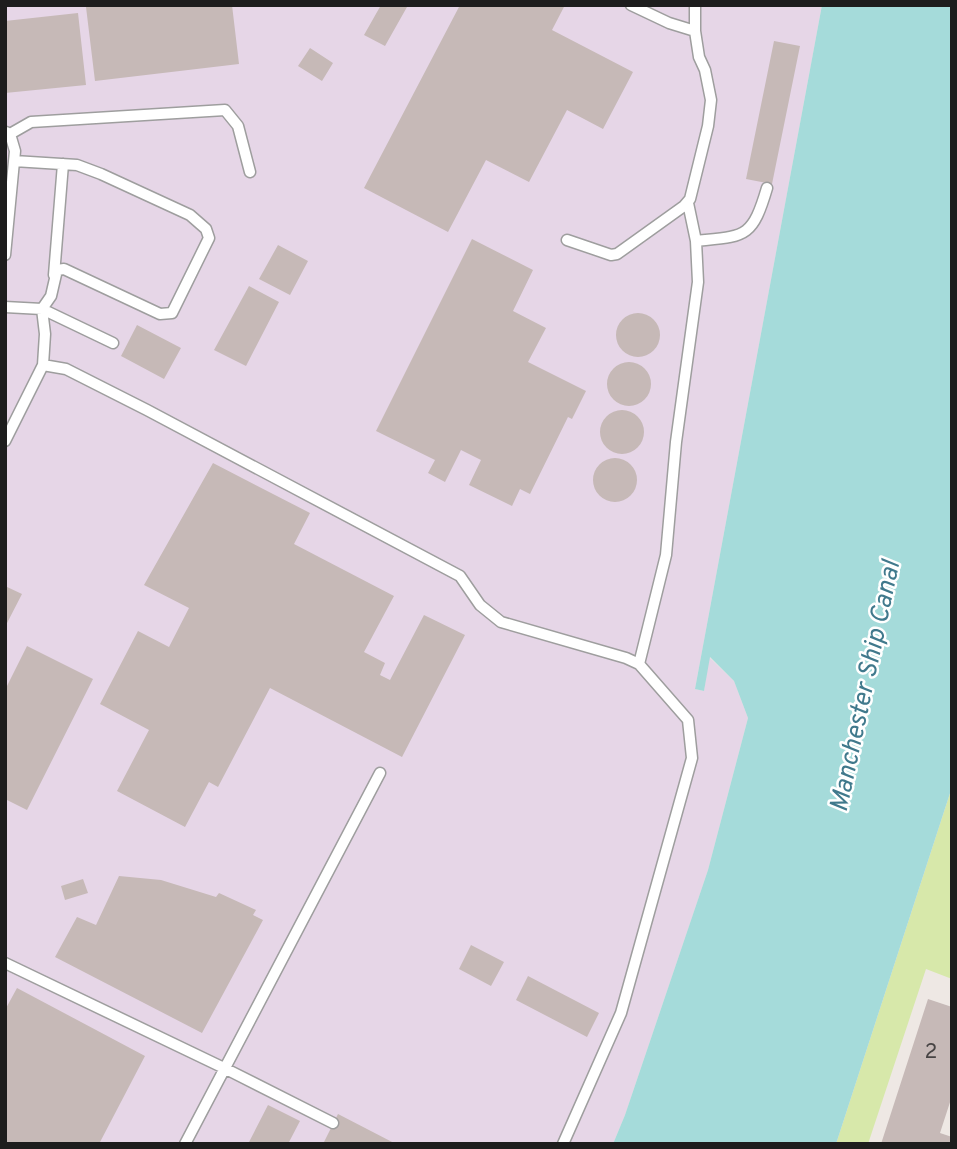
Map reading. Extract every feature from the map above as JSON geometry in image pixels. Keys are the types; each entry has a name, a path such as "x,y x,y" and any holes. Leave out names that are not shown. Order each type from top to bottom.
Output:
{"lane":[{"path":"631,5 669,23 695,31"},
{"path":"566,240 611,255 617,254 688,203 693,192 711,100 699,57 695,5"},
{"path":"5,254 15,156 8,132 31,122 225,110 238,126 250,172"},
{"path":"15,156 77,164 101,174 190,215 206,229 209,238 172,313 160,313 64,269 57,270 53,276"},
{"path":"5,440 43,365 45,334 42,309 51,296 63,164"},
{"path":"696,242 737,237 749,231 760,213 767,188"},
{"path":"639,664 666,555 676,442 698,282 696,242 688,203"},
{"path":"5,307 42,309 114,343"},
{"path":"43,365 66,369 460,576 480,605 501,622 639,664 688,720 692,758 621,1013 563,1144"},
{"path":"185,1144 380,772"},
{"path":"5,963 333,1123"}],"shaded area":[{"path":"5,5 822,5 695,689 704,691 709,657 734,681 748,718 708,870 613,1144 5,1144"}],"green space":[{"path":"952,787 952,979 926,969 868,1144 836,1144"}],"water":[{"name":"Manchester Ship Canal","path":"822,5 952,5 952,787 836,1144 613,1144 708,870 748,718 734,681 710,657 704,691 695,689"}],"building":[{"path":"232,5 239,64 95,81 86,7"},
{"path":"381,5 407,7 385,46 364,35"},
{"path":"460,5 565,5 552,30 633,72 603,129 567,110 529,182 486,160 448,232 364,188"},
{"path":"78,13 86,85 5,93 5,21"},
{"path":"774,41 800,46 772,184 746,179"},
{"path":"310,48 333,63 322,81 298,66"},
{"path":"472,239 533,270 513,311 546,328 528,362 586,391 572,419 568,417 530,494 520,489 512,506 469,485 481,460 461,450 445,482 428,473 435,460 376,431"},
{"path":"278,245 308,261 290,295 259,279"},
{"path":"249,286 279,302 246,366 214,350"},
{"path":"638,313 647,314 654,319 659,326 659,344 654,351 647,356 638,357 629,356 622,351 617,344 616,335 617,326 622,319 629,314"},
{"path":"137,325 181,348 164,379 121,356"},
{"path":"629,362 638,363 645,368 650,375 650,393 645,400 638,405 629,406 620,405 613,400 608,393 607,384 608,375 613,368 620,363"},
{"path":"622,410 631,411 638,416 643,423 643,441 638,448 631,453 622,454 613,453 606,448 601,441 600,432 601,423 606,416 613,411"},
{"path":"615,458 624,459 631,464 636,471 636,489 631,496 624,501 615,502 606,501 599,496 594,489 593,480 594,471 599,464 606,459"},
{"path":"213,463 310,513 294,544 394,596 364,652 385,663 380,675 390,680 424,615 465,635 402,757 270,688 218,787 209,782 185,827 117,791 149,730 100,704 138,631 169,647 189,608 144,585"},
{"path":"5,586 22,594 5,627"},
{"path":"27,646 93,679 27,810 5,799 5,690"},
{"path":"119,876 161,880 216,897 219,893 256,910 253,915 263,920 202,1033 55,957 77,917 96,925"},
{"path":"83,879 88,893 65,900 61,886"},
{"path":"471,945 504,962 491,986 459,969"},
{"path":"528,976 599,1013 587,1037 516,1000"},
{"path":"17,988 145,1056 99,1144 5,1144 5,1010"},
{"path":"928,999 952,1007 952,1096 940,1133 952,1139 950,1144 881,1144"},
{"path":"268,1105 300,1121 288,1144 248,1144"},
{"path":"338,1114 396,1144 323,1144"}]}
